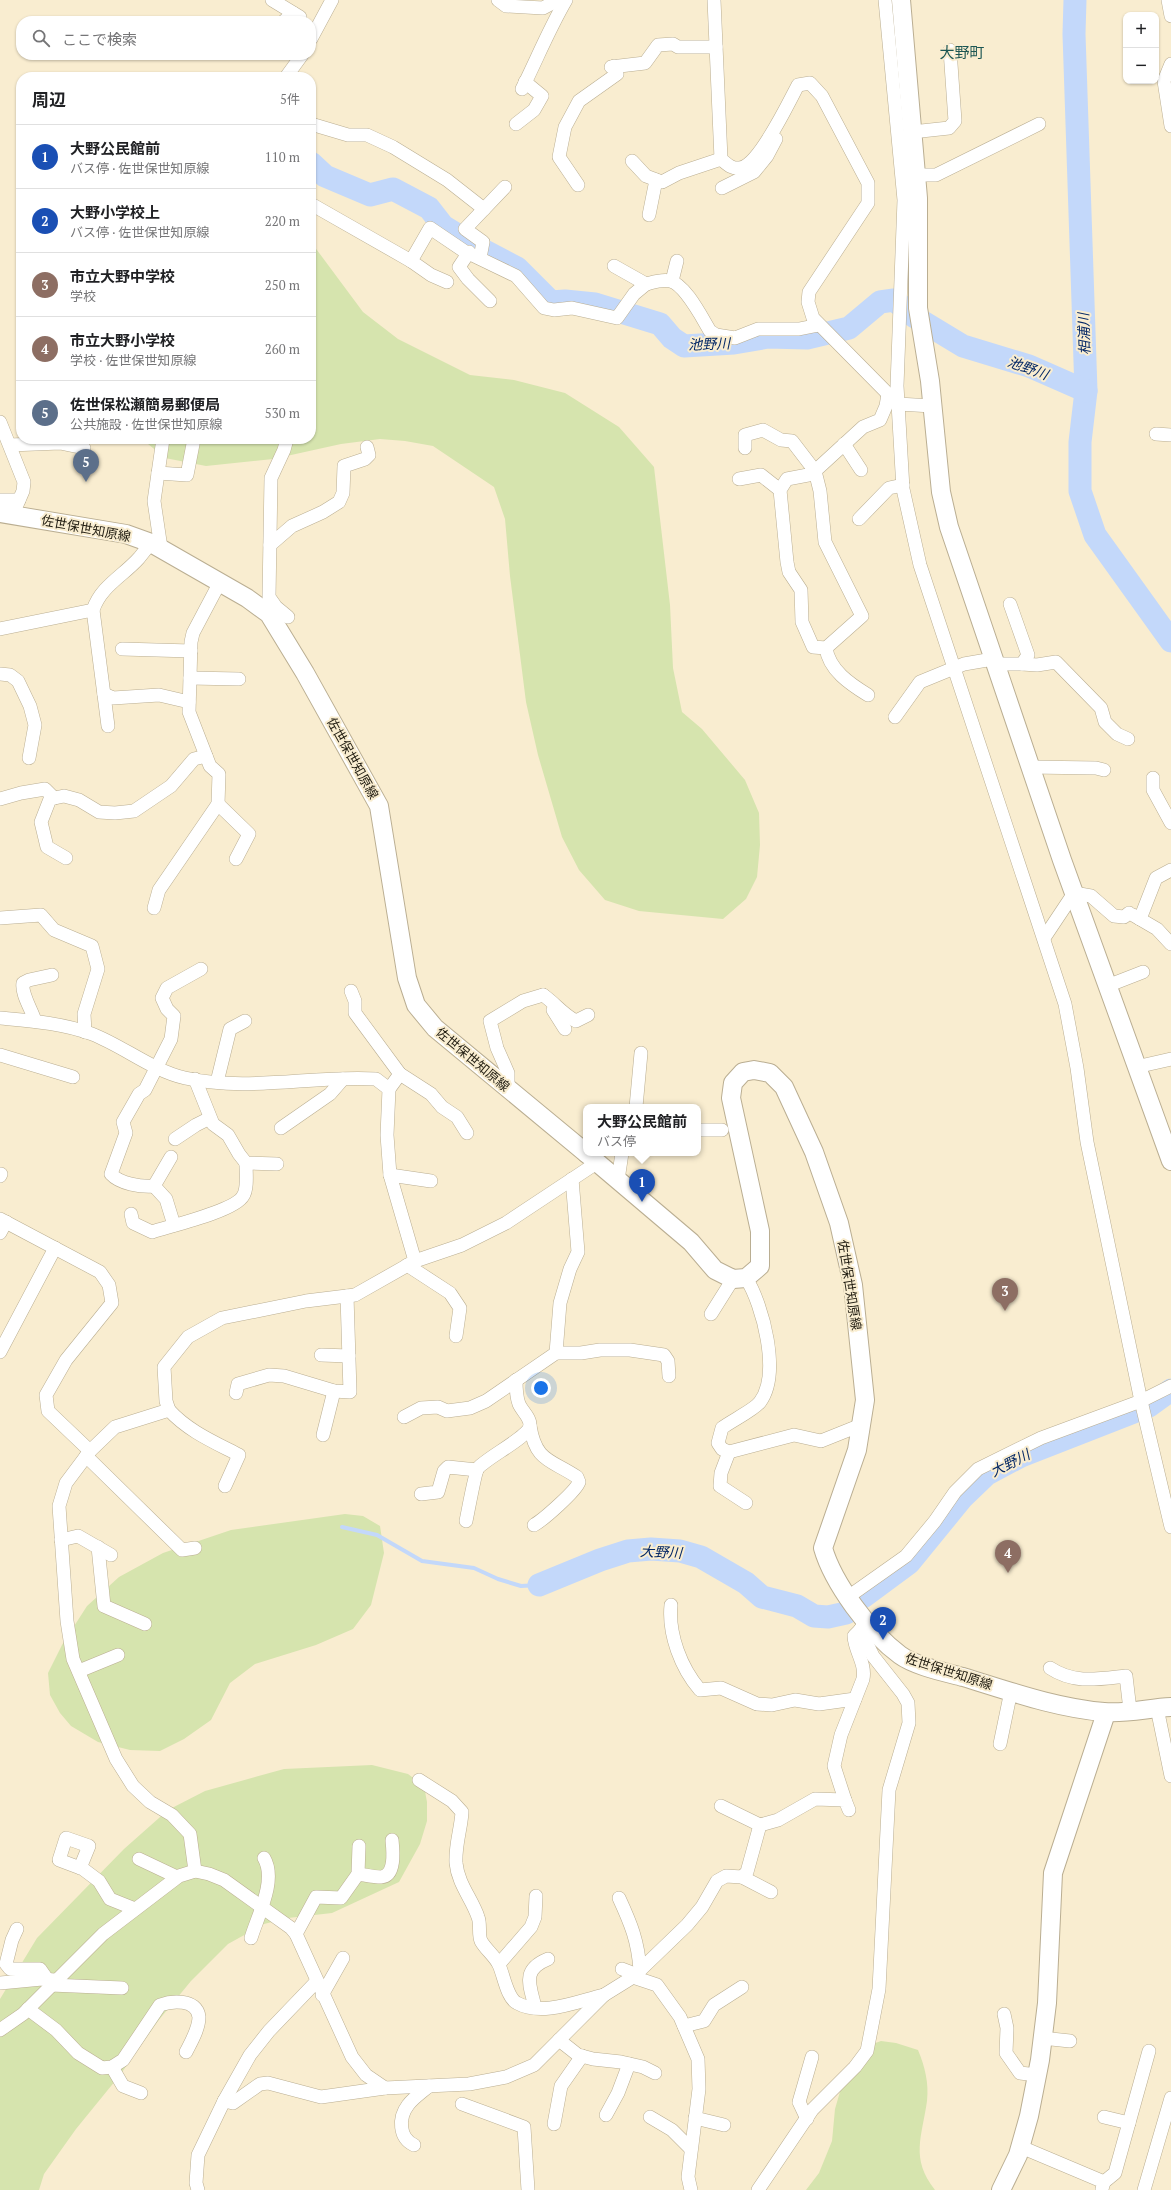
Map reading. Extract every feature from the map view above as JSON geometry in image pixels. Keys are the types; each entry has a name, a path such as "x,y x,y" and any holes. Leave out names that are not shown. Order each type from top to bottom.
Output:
{"main road":[{"path":"901,0 918,198 918,308 923,334 942,492 949,527 1074,893 1171,1161"},
{"name":"佐世保世知原線","path":"11,509 126,534 156,546 220,582 268,605 269,614 305,673 379,806 407,978 416,1005 435,1028 583,1150"},
{"name":"佐世保世知原線","path":"590,1156 691,1242 715,1270 739,1279 760,1266 760,1231 731,1098 733,1083 743,1072 754,1070 770,1073 784,1087 814,1152 839,1224 853,1285 865,1400 857,1450 823,1548 827,1562 863,1625 878,1635 901,1656 930,1668 1063,1707 1106,1712 1164,1707"},
{"path":"1001,2190 1021,2146 1037,2075 1047,2003 1053,1873 1106,1712"}],"street":[{"path":"272,0 291,16"},
{"path":"316,30 332,0"},
{"path":"498,0 506,6 544,8 558,0"},
{"path":"516,124 534,110 542,96 524,85 539,58 549,30 566,0"},
{"path":"714,0 721,159 730,167 740,168 752,162 781,119 798,85 810,83 822,96 868,183 868,203 809,292 808,302 812,318 898,404 932,406"},
{"path":"885,0 904,200 898,404 902,485 920,565 1065,1004 1077,1068 1087,1142 1141,1401 1171,1527"},
{"path":"1168,0 1171,16"},
{"path":"578,185 559,156 565,127 579,101 617,74 620,63 645,63 658,45 673,44 678,47 716,47"},
{"path":"912,132 949,128 955,121 950,50"},
{"path":"290,72 298,60"},
{"path":"1171,64 1164,81 1171,126"},
{"path":"916,175 936,175 1039,124"},
{"path":"316,125 348,135 367,134 447,180 484,209"},
{"path":"722,188 754,172 767,156 776,138 771,134"},
{"path":"632,160 646,176 662,182 679,173 721,159"},
{"path":"650,215 656,180"},
{"path":"490,301 468,279 459,267 474,255 482,242 465,229 505,187"},
{"path":"316,207 411,261 431,275 447,282"},
{"path":"411,261 430,228 474,255 516,276 544,308 554,310 572,308 617,318 634,294 646,284 662,280 672,281 682,287 710,331 716,335 735,338 758,329 824,330"},
{"path":"672,281 677,261"},
{"path":"614,266 646,284"},
{"path":"745,448 746,435 763,430 781,440 792,440 815,471 820,491 825,542 862,616 826,648 813,647 802,622 801,590 789,572 787,562 780,490 787,479 808,475 815,471 868,423 880,420 886,406 888,394"},
{"path":"0,422 24,482 23,491 11,509 0,500"},
{"path":"1156,434 1171,435"},
{"path":"10,445 24,444"},
{"path":"73,444 84,448"},
{"path":"108,726 93,610 95,604 114,578 156,546 154,502 162,444"},
{"path":"158,473 187,475 193,444"},
{"path":"286,444 271,478 268,605 288,617"},
{"path":"844,444 862,470"},
{"path":"270,545 292,526 323,512 339,502 343,493 344,466 365,459 369,455 367,447"},
{"path":"739,479 761,475 780,490"},
{"path":"858,519 890,488 902,485"},
{"path":"154,908 218,804 219,774 210,766 189,712 189,702 190,651 193,633 220,582"},
{"path":"1010,604 1028,655 1022,664"},
{"path":"0,628 93,610"},
{"path":"826,648 828,659 849,683 868,695"},
{"path":"122,649 190,651"},
{"path":"895,717 920,682 954,668 994,661 1037,665 1056,662 1062,666 1080,688 1101,708 1105,722 1118,734 1128,739"},
{"path":"0,674 10,675 18,681 30,706 35,725 29,758"},
{"path":"190,678 239,679"},
{"path":"104,694 113,698 159,695 189,702"},
{"path":"66,858 47,847 41,822 50,799 64,796 79,800 99,812 115,813 134,811 171,786 194,759 206,756"},
{"path":"1030,767 1096,768 1104,770"},
{"path":"1153,778 1153,790 1171,823"},
{"path":"0,799 21,793 45,789 54,798"},
{"path":"218,804 249,834 236,859"},
{"path":"1044,938 1074,893 1091,896 1114,916 1124,917 1132,914 1156,878 1171,870"},
{"path":"1132,914 1157,929 1171,944"},
{"path":"0,918 40,915 54,930 92,946 98,970 84,1014 85,1032"},
{"path":"174,1225 166,1199 154,1186 142,1186 114,1178 111,1174 126,1133 123,1122 139,1094 145,1090 171,1039 174,1016 167,1009 162,998 167,988 201,969"},
{"path":"1107,986 1143,972"},
{"path":"35,1022 32,1009 22,989 23,983 29,980 52,975"},
{"path":"351,991 355,1001 355,1013 400,1074 431,1094 442,1107 457,1117 467,1134"},
{"path":"508,1088 508,1073 497,1048 490,1021 523,1001 543,995"},
{"path":"543,995 556,1004 567,1016 576,1021 588,1015"},
{"path":"543,995 565,1029"},
{"path":"0,1018 54,1023 85,1032 158,1067 185,1078 217,1082 264,1084 343,1079 376,1079 389,1089"},
{"path":"217,1082 230,1029 245,1021"},
{"path":"636,1104 641,1053"},
{"path":"0,1055 73,1077"},
{"path":"1136,1066 1171,1059"},
{"path":"400,1074 389,1089 387,1135 390,1175 411,1263 450,1294 460,1308 456,1336"},
{"path":"131,1214 133,1223 152,1232 207,1215 238,1202 244,1195 246,1163 228,1135 213,1124 195,1079"},
{"path":"280,1128 330,1094 343,1079"},
{"path":"175,1139 196,1125 210,1118"},
{"path":"701,1130 722,1130"},
{"path":"225,1486 239,1455 195,1432 179,1421 169,1410 166,1401 164,1367 188,1337 222,1318 306,1301 355,1296 411,1263 462,1244 506,1223 572,1179 590,1156"},
{"path":"618,1180 622,1156"},
{"path":"154,1186 171,1157"},
{"path":"246,1163 277,1164"},
{"path":"390,1175 431,1180"},
{"path":"556,1354 560,1303 570,1269 578,1252 572,1179"},
{"path":"2,1224 55,1248 100,1272 109,1285 112,1303 66,1360 46,1395 48,1411 182,1550 195,1548"},
{"path":"0,1352 55,1248"},
{"path":"711,1314 739,1279 754,1290 763,1320 769,1357 768,1385 760,1403 722,1428 718,1443 722,1449 729,1452 794,1435 821,1441 861,1425"},
{"path":"236,1393 238,1384 269,1375 284,1376 334,1391 350,1392 347,1296"},
{"path":"404,1418 421,1408 438,1407 447,1411 470,1408 486,1402 556,1354 630,1350 664,1356 668,1361 669,1376"},
{"path":"321,1355 349,1356"},
{"path":"516,1380 516,1394 520,1406 529,1420 535,1449 544,1458 577,1477 579,1482 577,1488 556,1505 546,1518 534,1525"},
{"path":"848,1597 906,1556 935,1521 955,1492 978,1469 1041,1438 1141,1401 1171,1386"},
{"path":"323,1435 334,1391"},
{"path":"169,1410 116,1427 88,1454 66,1483 59,1506 67,1621 74,1659 116,1759 133,1786 150,1802 172,1815 190,1834 195,1871"},
{"path":"466,1521 477,1470 491,1456 526,1433 530,1426"},
{"path":"729,1452 721,1473 720,1486 746,1503"},
{"path":"421,1494 438,1492 444,1471 448,1467 477,1470"},
{"path":"61,1540 78,1536 111,1555"},
{"path":"98,1547 104,1606 145,1624"},
{"path":"671,1605 670,1616 672,1632 688,1677 700,1690 721,1688 757,1704 772,1705 795,1700 819,1704 855,1699"},
{"path":"721,1806 760,1825 778,1820 815,1799 847,1805 834,1766 841,1735 864,1670 854,1643 854,1636 863,1625"},
{"path":"758,2190 812,2110 855,2067 867,2051 879,1989 889,1790 909,1723 908,1703 903,1694 873,1656 863,1625"},
{"path":"79,1671 118,1655"},
{"path":"1050,1668 1062,1676 1086,1680 1126,1676 1130,1710"},
{"path":"1000,1744 1011,1691"},
{"path":"1164,1707 1171,1776"},
{"path":"419,1780 452,1801 462,1812 462,1829 456,1845 456,1864 466,1896 479,1917 480,1940 499,1964 512,2000 518,2004 534,2007 555,2008 604,1995"},
{"path":"742,1877 747,1872 760,1825"},
{"path":"358,1874 382,1877 388,1873 392,1863 392,1840"},
{"path":"296,1934 316,1897 341,1898 358,1874 359,1846"},
{"path":"251,1938 258,1917 263,1909 269,1867 264,1858"},
{"path":"139,1859 176,1877"},
{"path":"80,1868 99,1881 110,1899 135,1909"},
{"path":"0,2030 28,2009 51,1981 103,1934 176,1877 195,1871 209,1874 224,1880 291,1928 296,1934 316,1982 352,2057 366,2075 385,2088"},
{"path":"224,2100 233,2103 260,2084 268,2083 321,2097 385,2088 454,2085 506,2077 534,2065 604,1995 636,1974 687,1926 702,1907 718,1881 726,1876 742,1877 771,1892"},
{"path":"499,1964 531,1927 535,1917 536,1896"},
{"path":"619,1898 634,1932 638,1947 636,1974"},
{"path":"17,1929 12,1940 6,1964 10,1969 40,1969 51,1981"},
{"path":"322,1994 343,1958"},
{"path":"534,2007 528,1980 531,1972 537,1964 548,1960"},
{"path":"622,1969 636,1974 657,1985 680,2017 698,2059 699,2089 688,2177 691,2190"},
{"path":"0,1983 51,1981 122,1988"},
{"path":"198,2190 196,2184 198,2155 224,2100 250,2055 269,2031 316,1982"},
{"path":"684,2026 704,2021 714,2005 742,1986"},
{"path":"28,2009 56,2030 78,2053 102,2068 112,2067 123,2060 160,2005 170,2001 184,2002 194,2007 199,2016 194,2036 186,2052"},
{"path":"1004,2014 1007,2028 1006,2053 1020,2073 1037,2075"},
{"path":"1042,2038 1070,2041"},
{"path":"559,2040 578,2055 629,2064 655,2073"},
{"path":"1021,2146 1103,2186 1115,2173 1149,2051"},
{"path":"554,2124 561,2086 582,2056"},
{"path":"807,2119 799,2102 812,2057"},
{"path":"606,2116 618,2093 629,2064"},
{"path":"112,2067 123,2086 141,2093"},
{"path":"454,2085 464,2107 524,2127 521,2174 528,2190"},
{"path":"414,2145 408,2142 404,2137 401,2130 402,2118 407,2105 428,2086"},
{"path":"1144,2190 1171,2098"},
{"path":"650,2117 672,2130 691,2150"},
{"path":"1104,2117 1129,2122"},
{"path":"695,2118 724,2126"}],"green space":[{"path":"316,249 363,312 398,339 470,375 514,380 565,393 619,427 654,467 670,605 673,668 682,712 702,729 745,780 759,813 760,845 757,877 746,899 723,919 639,911 605,900 579,870 562,837 538,755 526,702 510,576 505,519 494,487 433,446 405,441 380,439 341,444 273,459 206,466 165,458 148,444 316,444"},
{"path":"345,1514 363,1516 380,1526 384,1553 371,1605 353,1629 316,1645 255,1664 230,1683 211,1720 184,1739 160,1751 130,1750 98,1742 71,1726 60,1713 50,1695 48,1673 62,1645 87,1606 119,1577 163,1553 231,1530"},
{"path":"372,1765 408,1774 424,1786 427,1802 427,1821 420,1844 399,1882 332,1913 288,1918 264,1924 228,1944 191,1981 158,2021 120,2075 76,2129 44,2174 39,2190 0,2190 0,1999 37,1938 124,1849 168,1810 205,1791 284,1769"},
{"path":"881,2041 896,2043 918,2050 926,2075 927,2088 927,2101 921,2137 920,2157 922,2168 935,2190 806,2190 819,2173 832,2141 835,2109 846,2071 867,2046"}],"waterway":[{"name":"相浦川","path":"1075,0 1074,34 1086,391 1080,442 1080,491 1095,535 1171,641"},
{"name":"池野川","path":"316,168 325,176 370,195 393,189 429,208 443,226 477,247 517,268 551,302 565,301 595,304 660,324 672,338 684,346 734,343 768,337 807,338 849,328 880,302 894,300 915,317 963,346 1029,366 1086,391"},
{"name":"大野川","path":"863,1597 909,1563 962,1498 987,1474 1021,1456 1149,1406 1171,1390"},
{"path":"342,1527 377,1535 422,1561 474,1568 498,1579 521,1586 539,1585"},
{"name":"大野川","path":"539,1585 600,1560 628,1551 651,1549 680,1551 701,1557 746,1583 762,1597 797,1606 814,1616 828,1617 846,1613"}],"place":[{"name":"佐世保松瀬簡易郵便局","path":"86,482"},
{"name":"大野公民館前","path":"642,1202"},
{"name":"市立大野中学校","path":"1005,1311"},
{"name":"市立大野小学校","path":"1008,1573"},
{"name":"大野小学校上","path":"883,1640"}],"district":[{"name":"大野町","path":"962,53"}]}
